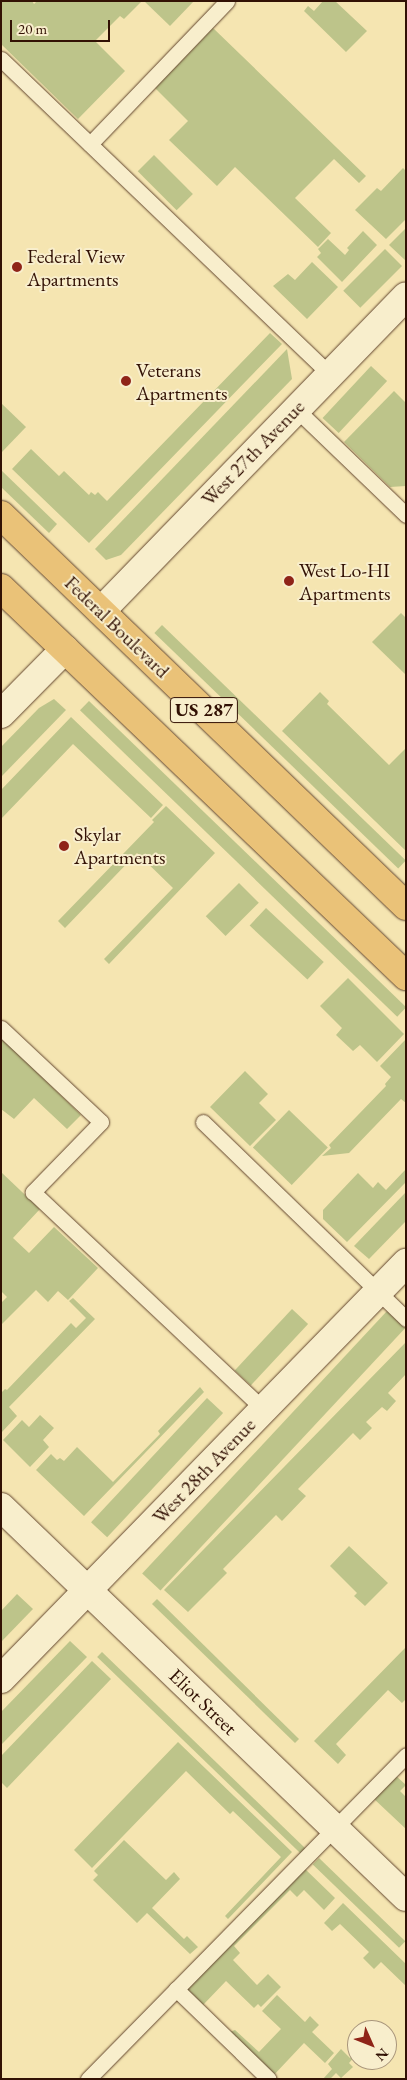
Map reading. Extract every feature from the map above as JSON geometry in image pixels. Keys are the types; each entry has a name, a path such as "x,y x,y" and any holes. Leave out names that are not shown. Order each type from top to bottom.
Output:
{"main road":[{"name":"Federal Boulevard","path":"1,515 406,906"},
{"name":"US 287","path":"1,588 406,976"}],"street":[{"name":"West 27th Avenue","path":"101,611 406,296"},
{"path":"1,714 65,648"},
{"name":"West 28th Avenue","path":"1,1679 406,1262"},
{"name":"Eliot Street","path":"1,1507 406,1898"}],"lane":[{"path":"90,144 227,1"},
{"path":"1,59 330,374"},
{"path":"296,409 406,516"},
{"path":"1,1028 101,1122 33,1192 264,1409"},
{"path":"203,1122 406,1319"},
{"path":"88,2079 406,1755"},
{"path":"176,1989 268,2079"}],"green space":[{"path":"1,1 32,1 34,4 37,1 142,1 124,19 120,16 95,41 125,71 78,119 1,44"},
{"path":"144,1 194,1 170,26"},
{"path":"323,1 335,1 367,31 346,52 304,11 308,6 314,11"},
{"path":"213,28 366,176 359,183 334,159 295,198 331,233 318,247 235,167 217,186 169,140 188,121 155,88"},
{"path":"154,155 193,194 177,210 138,171"},
{"path":"403,168 406,171 406,219 386,239 355,210 377,188 381,191"},
{"path":"406,228 406,261 389,245"},
{"path":"363,231 377,245 342,282 317,257 321,253 318,249 328,239 345,255 349,250 347,248"},
{"path":"385,249 402,266 360,308 343,291"},
{"path":"312,262 338,287 307,319 273,286 288,274 295,280"},
{"path":"270,333 282,344 89,543 12,469 31,449 59,476 64,471 89,495 91,492 95,495 98,492 107,501"},
{"path":"287,349 292,379 121,555 106,560 95,549"},
{"path":"371,366 387,381 339,433 323,418"},
{"path":"394,391 406,403 406,486 390,487 344,442"},
{"path":"1,403 26,427 1,453"},
{"path":"1,470 57,524 49,533 1,487"},
{"path":"401,613 406,618 406,675 372,642"},
{"path":"162,625 406,860 398,868 154,633"},
{"path":"320,692 329,701 327,704 389,765 406,748 406,851 282,731"},
{"path":"54,699 66,710 1,777 1,747 39,708"},
{"path":"89,701 406,1007 397,1017 80,710"},
{"path":"71,717 163,805 151,818 73,744 1,819 1,790"},
{"path":"166,806 215,853 109,964 104,959 173,888 137,853 65,928 58,921 154,822 152,820"},
{"path":"239,883 259,903 226,936 206,916"},
{"path":"266,908 324,962 307,979 250,926"},
{"path":"348,978 404,1034 377,1062 360,1045 353,1051 336,1035 342,1028 320,1006"},
{"path":"1,1037 81,1115 67,1129 34,1098 14,1119 1,1109"},
{"path":"406,1039 406,1103 401,1099 349,1153 322,1156 331,1148 329,1145 386,1086 385,1084 391,1077 380,1066"},
{"path":"245,1071 268,1094 259,1103 276,1120 250,1146 210,1107"},
{"path":"289,1110 328,1148 292,1185 253,1147"},
{"path":"406,1169 406,1182 347,1242 323,1219 323,1210 358,1173 373,1188 378,1182 386,1190"},
{"path":"1,1172 40,1209 13,1238 29,1253 54,1227 98,1268 68,1300 58,1291 48,1302 36,1290 1,1325 1,1303 7,1297 1,1291"},
{"path":"406,1192 406,1221 369,1259 354,1246"},
{"path":"73,1298 95,1319 9,1407 17,1416 1,1433 1,1393 5,1389 7,1390 71,1323 76,1328 86,1318 69,1301"},
{"path":"292,1309 308,1324 251,1385 235,1370"},
{"path":"387,1311 405,1328 160,1591 142,1574"},
{"path":"406,1342 406,1374 388,1393 396,1401 387,1411 382,1407 366,1422 372,1428 360,1440 353,1433 298,1489 306,1496 282,1521 276,1515 223,1569 227,1573 188,1612 164,1590"},
{"path":"200,1387 204,1392 84,1516 36,1470 51,1454 57,1460 60,1458 64,1461 77,1447 113,1482 160,1434 158,1431"},
{"path":"207,1398 223,1413 107,1537 91,1522"},
{"path":"40,1415 54,1428 43,1440 49,1447 30,1467 3,1440 22,1420 29,1427"},
{"path":"349,1546 388,1583 365,1606 354,1596 357,1593 330,1566"},
{"path":"17,1594 33,1609 1,1642 1,1611"},
{"path":"157,1599 299,1739 295,1743 152,1604"},
{"path":"70,1641 87,1657 1,1745 1,1712"},
{"path":"406,1647 406,1699 402,1703 388,1690 336,1744 346,1755 338,1764 314,1741"},
{"path":"102,1652 306,1849 301,1854 97,1657"},
{"path":"92,1661 111,1679 7,1788 1,1782 1,1756"},
{"path":"178,1742 292,1852 228,1919 225,1916 281,1857 233,1811 230,1814 186,1771 92,1868 74,1850"},
{"path":"395,1775 406,1785 400,1791 406,1797 406,1829 373,1798"},
{"path":"124,1840 166,1880 174,1872 180,1879 152,1908 184,1939 187,1936 198,1947 190,1954 147,1913 137,1923 93,1880 98,1875 94,1871"},
{"path":"319,1858 405,1941 399,1948 313,1864"},
{"path":"302,1866 335,1898 324,1910 304,1890 297,1897 290,1890 234,1946 240,1953 233,1960 257,1985 268,1974 281,1987 261,2007 258,2004 254,2008 226,1981 203,2005 181,1989"},
{"path":"343,1903 406,1964 406,1986 381,1962 374,1969 363,1958 369,1952 340,1924 332,1931 324,1923"},
{"path":"277,1995 305,2022 310,2016 319,2025 312,2032 334,2053 325,2063 304,2043 272,2077 227,2033 235,2030 259,2052 281,2029 262,2011"},
{"path":"341,2049 347,2055 347,2070 350,2070 341,2078 336,2073 330,2079 323,2079 332,2069 328,2064"}],"place":[{"name":"Federal View Apartments","path":"17,267"},
{"name":"Veterans Apartments","path":"126,381"},
{"name":"West Lo-HI Apartments","path":"289,581"},
{"name":"Skylar Apartments","path":"64,846"}]}
